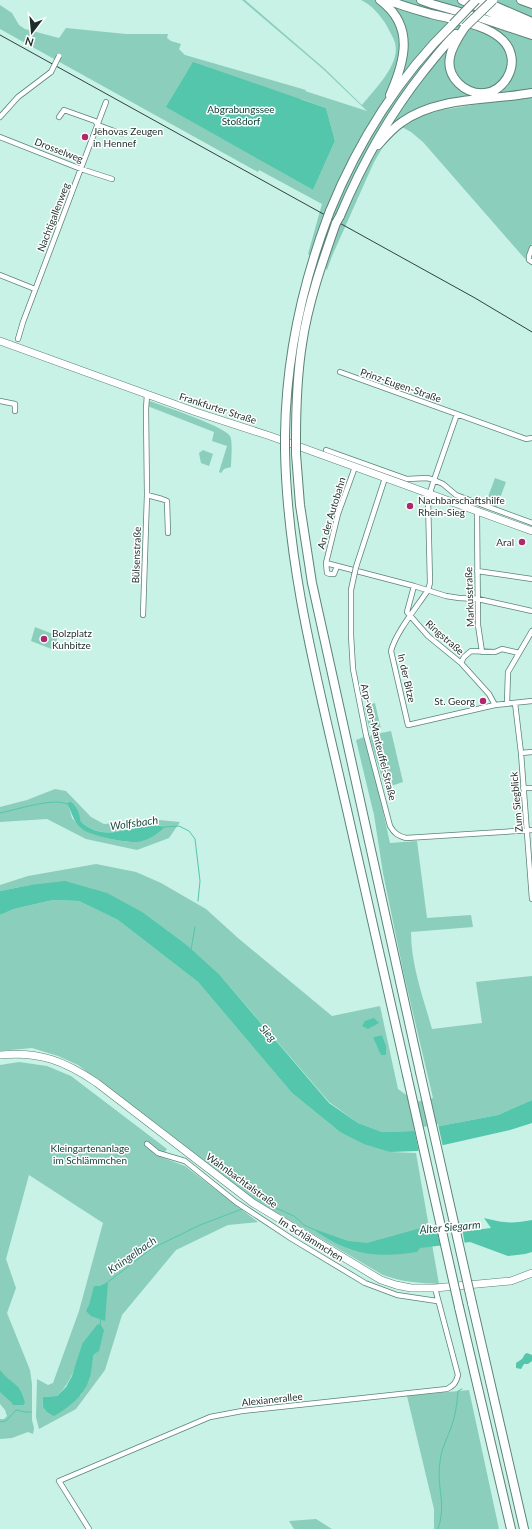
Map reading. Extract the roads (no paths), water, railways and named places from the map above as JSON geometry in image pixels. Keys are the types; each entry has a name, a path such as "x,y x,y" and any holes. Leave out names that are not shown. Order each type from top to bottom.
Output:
{"highway":[{"path":"380,0 390,9 398,23 402,31 404,48 404,56 400,72 382,111"},
{"path":"388,0 414,10 480,27 497,34 510,51 512,64 509,76 494,90 486,92 471,91 464,88 454,78 450,58 455,42 465,27"},
{"path":"421,0 532,35"},
{"path":"462,0 532,30"},
{"path":"476,0 434,42 382,111 352,165 329,215 311,268 292,344 288,380 285,450 287,497 292,545 315,669 459,1307 511,1529"},
{"path":"481,0 532,22"},
{"path":"492,0 452,39 414,84 391,117 388,129 368,156 352,187 338,220 320,271 306,325 298,381 296,454 300,505 309,567 420,1072 524,1529"},
{"path":"521,0 532,4"},
{"path":"512,96 532,89"},
{"path":"388,129 420,112 440,105 532,93"}],"main road":[{"name":"Frankfurter Straße","path":"0,341 196,412 270,436 430,493 532,531"},
{"name":"Wahnbachtalstraße","path":"0,1055 32,1055 58,1061 76,1069 97,1083 254,1203 381,1280 411,1288 435,1288 511,1281 532,1273"}],"street":[{"path":"0,117 18,97 51,72 59,56"},
{"name":"Nachtigallenweg","path":"18,339 35,289 106,102"},
{"path":"59,117 64,110 95,121 98,125 122,134"},
{"name":"Drosselweg","path":"0,137 81,168 112,178"},
{"path":"532,248 529,256 529,260 532,262"},
{"path":"0,275 35,289"},
{"name":"Prinz-Eugen-Straße","path":"340,372 526,439 532,438"},
{"name":"Bülsenstraße","path":"143,615 147,495 146,410 148,395"},
{"path":"0,401 15,404 15,411"},
{"path":"414,586 407,612 411,616 428,590 430,583 428,499 457,414"},
{"path":"326,450 407,479 427,478 434,480 443,484 456,495 532,523"},
{"name":"An der Autobahn","path":"326,563 334,528 355,467"},
{"name":"Arp-von-Manteuffel-Straße","path":"386,478 356,567 351,590 351,635 354,676 366,735 393,831 397,835 406,838 529,831"},
{"path":"147,495 167,501 168,533"},
{"name":"Markusstraße","path":"476,515 478,625 482,652"},
{"path":"337,566 334,574 327,572 326,563 414,586 446,596 478,599 532,611"},
{"path":"477,571 532,578"},
{"name":"Ringstraße","path":"411,616 428,636 461,663 489,694 495,705"},
{"name":"In der Bitze","path":"411,616 396,639 391,652 408,725 495,705"},
{"path":"507,703 508,672 532,631"},
{"path":"461,663 464,657 471,651 495,652 502,649 519,653"},
{"path":"495,705 532,701"},
{"name":"Zum Siegblick","path":"514,703 529,831 532,899"},
{"path":"521,753 532,752"},
{"path":"523,788 532,788"},
{"name":"Im Schlämmchen","path":"147,1144 158,1153 185,1160 236,1202 292,1239 365,1283 397,1295 437,1300"},
{"name":"Alexianerallee","path":"89,1529 60,1480 210,1417 237,1412 447,1389 453,1385 457,1381 458,1375 435,1288"}],"water":[{"name":"Abgrabungssee Stoßdorf","path":"193,62 326,108 335,141 313,190 166,107"},
{"path":"71,802 77,808 81,822 92,829 102,832 113,832 154,825 165,827 146,840 138,842 101,836 87,832 79,826 67,803"},
{"name":"Sieg","path":"65,881 107,893 144,913 187,945 219,974 329,1103 358,1123 382,1132 413,1131 498,1115 532,1100 532,1123 510,1130 417,1151 390,1152 364,1144 340,1132 292,1093 198,982 118,920 79,901 53,900 14,909 0,915 0,891 30,885"},
{"path":"374,1018 379,1023 368,1029 362,1026 365,1021"},
{"path":"382,1035 386,1045 386,1055 381,1055 373,1037"},
{"path":"484,1218 508,1222 532,1220 532,1252 508,1256 470,1242 420,1248 417,1252 393,1255 368,1254 339,1244 321,1235 314,1229 348,1241 367,1243 421,1228 466,1231 491,1228"},
{"path":"108,1282 105,1321 91,1316 86,1311 94,1286 100,1286"},
{"path":"100,1324 104,1330 99,1351 94,1354 91,1374 87,1386 75,1401 54,1416 44,1409 42,1404 43,1397 57,1396 66,1387 72,1376 82,1344 97,1325"},
{"path":"527,1353 532,1355 532,1361 528,1364 524,1364 521,1369 516,1368 516,1363"},
{"path":"0,1370 21,1391 25,1403 23,1405 13,1405 0,1392"}],"waterway":[{"name":"Wolfsbach","path":"0,813 44,803 61,802 67,804"},
{"name":"Wolfsbach","path":"164,827 179,826 189,831 195,839 200,881 198,901"},
{"name":"Wolfsbach","path":"191,950 195,927"},
{"name":"Kningelbach","path":"260,1200 266,1201 276,1208 294,1216 304,1225 315,1230"},
{"name":"Kningelbach","path":"108,1282 151,1249 200,1225 242,1209"},
{"name":"Kningelbach","path":"100,1325 101,1318"},
{"path":"438,1529 442,1511 439,1479 441,1457 453,1421 458,1391 462,1389"},
{"name":"Kningelbach","path":"0,1422 6,1421 16,1410 31,1412"}],"railway":[{"path":"0,35 475,298 532,332"}],"place":[{"name":"Jehovas Zeugen in Hennef","path":"85,137"},
{"name":"Nachbarschaftshilfe Rhein-Sieg","path":"410,506"},
{"name":"Aral","path":"522,542"},
{"name":"Bolzplatz Kuhbitze","path":"44,639"},
{"name":"St. Georg","path":"483,701"}],"park label":[{"name":"Kleingartenanlage im Schlämmchen","path":"90,1154"}],"water label":[{"name":"Alter Siegarm","path":"450,1227"}]}
